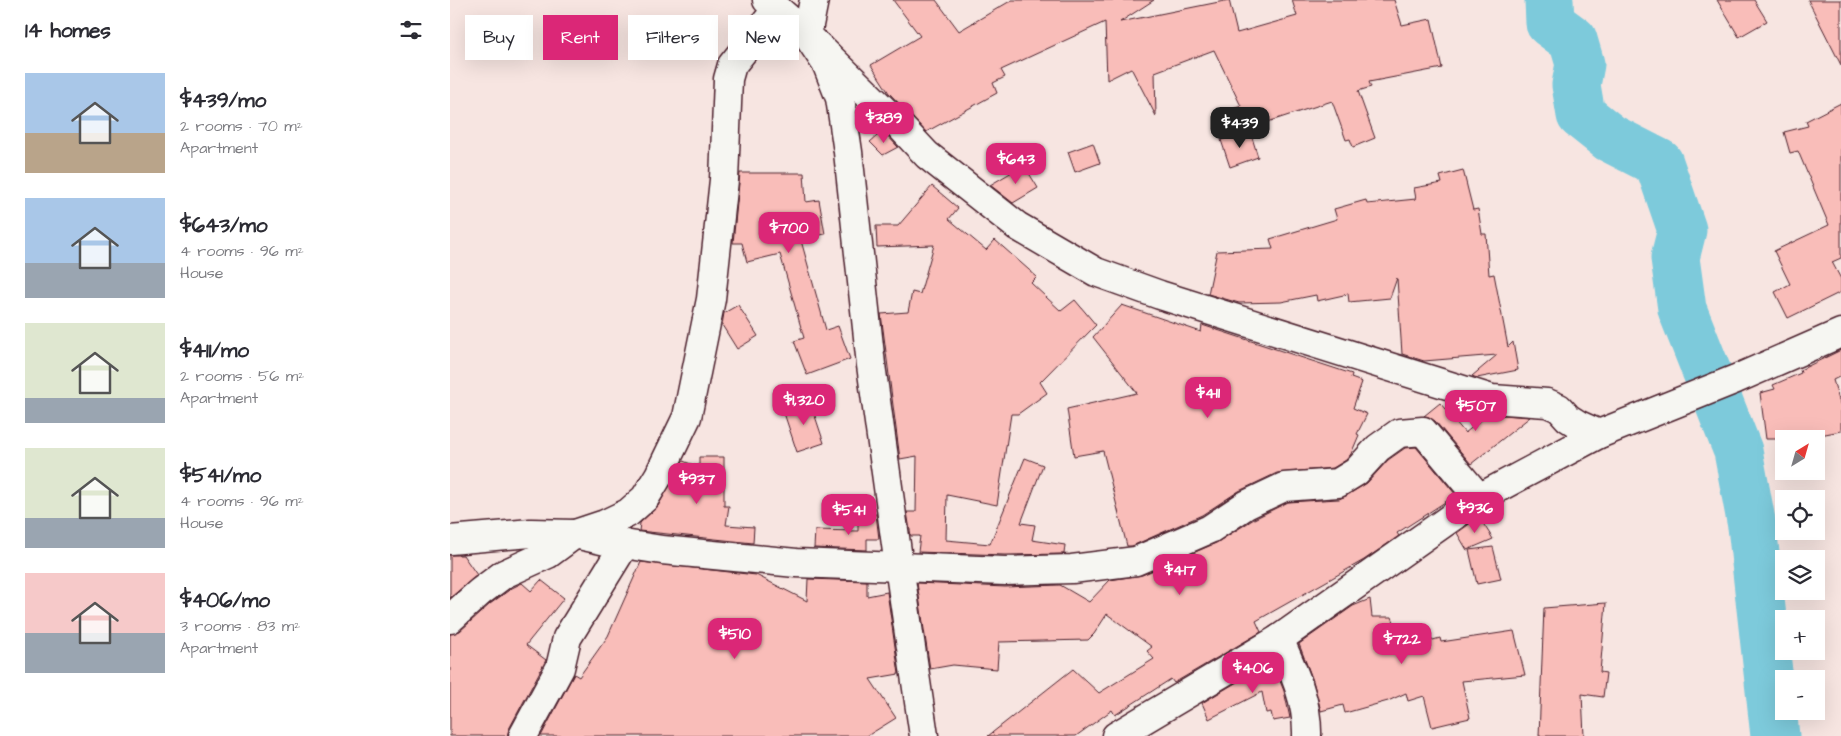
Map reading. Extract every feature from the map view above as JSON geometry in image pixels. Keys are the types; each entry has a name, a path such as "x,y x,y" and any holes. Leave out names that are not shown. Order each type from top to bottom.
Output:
{"street":[{"path":"814,0 807,35 827,65 840,98 848,152 871,365 898,566 924,736"},
{"path":"450,619 480,592 504,574 548,554 575,534 605,524 628,513 645,498 659,475 687,417 711,300 724,180 728,79 732,65 772,4 807,35 928,156 1017,226 1096,272 1160,295 1492,399 1547,403 1559,408 1568,418 1599,434"},
{"path":"1116,736 1279,640 1479,498 1599,434 1736,379 1841,333"},
{"path":"450,540 530,532 575,534 662,550 796,563 1039,570 1072,569 1136,561 1210,529 1246,505 1284,487 1338,483 1356,472 1378,448 1399,432 1423,430 1479,498"},
{"path":"523,736 560,668 567,638 625,544"},
{"path":"1279,640 1298,681 1307,724 1307,736"}],"building":[{"path":"893,0 936,0 959,31 1012,0 1154,0 1120,22 1229,0 1237,33 1297,16 1292,0 1394,0 1402,25 1431,19 1442,68 1369,82 1371,87 1358,91 1375,138 1353,147 1350,139 1346,140 1332,101 1231,134 1224,112 1241,106 1214,50 1155,72 1156,116 1131,68 1107,80 1105,22 1001,70 1005,77 993,83 997,93 926,132 889,93 871,65 920,36"},
{"path":"1717,0 1754,0 1767,21 1739,37"},
{"path":"1808,0 1841,0 1841,65"},
{"path":"1841,103 1841,258 1832,262 1841,279 1841,292 1788,318 1775,292 1790,284 1774,251 1829,225 1798,151 1790,153 1784,132 1808,126 1806,121"},
{"path":"883,131 898,147 883,155 870,142"},
{"path":"1250,131 1258,157 1230,167 1221,140"},
{"path":"1093,143 1100,163 1075,172 1068,152"},
{"path":"1024,165 1038,188 1013,203 990,185"},
{"path":"1463,170 1473,210 1478,209 1482,234 1486,234 1489,275 1494,274 1508,347 1513,342 1518,370 1477,378 1472,376 1497,355 1424,361 1402,354 1397,278 1390,298 1349,302 1348,294 1317,301 1316,295 1281,302 1239,303 1208,294 1217,251 1273,249 1270,239 1337,219 1334,209 1366,200 1367,204 1416,199 1414,188 1442,183 1440,176"},
{"path":"740,173 804,173 806,202 819,200 825,234 801,239 802,244 826,330 838,326 850,359 807,375 794,341 804,338 780,254 747,262 742,243 733,243"},
{"path":"932,186 958,208 949,219 986,250 995,240 1037,277 1031,283 1061,311 1075,300 1096,325 1040,382 1047,393 1018,414 1011,414 997,505 947,495 946,540 990,544 1025,458 1043,465 1021,523 1035,525 1032,540 1065,545 1064,554 1005,555 918,552 920,536 911,536 907,512 916,512 917,456 900,459 881,314 908,312 912,292 920,294 934,245 877,247 876,226 898,226"},
{"path":"738,305 758,336 737,349 722,325 724,313"},
{"path":"1122,305 1201,332 1202,325 1352,374 1351,378 1362,382 1353,408 1367,414 1357,434 1359,435 1351,454 1346,460 1333,468 1277,473 1239,491 1202,515 1132,546 1127,546 1103,451 1074,456 1067,409 1137,393 1093,337"},
{"path":"1841,350 1841,376 1833,380 1841,407 1841,431 1825,434 1825,430 1775,430 1775,439 1766,439 1760,393 1775,389 1773,385 1801,373 1800,370"},
{"path":"810,401 824,443 797,452 783,410"},
{"path":"1440,403 1465,433 1489,414 1530,417 1471,464 1435,421 1424,416"},
{"path":"1416,447 1456,495 1397,533 1399,536 1364,560 1256,621 1261,632 1174,683 1171,679 1115,715 1112,710 1076,736 988,736 1073,669 1099,693 1154,659 1147,651 1152,647 1107,614 1088,640 999,642 997,669 953,665 930,669 917,583 1005,587 1060,585 1089,602 1110,580 1142,575 1216,543 1254,519 1288,502 1339,499 1346,496 1367,483 1388,460 1405,448"},
{"path":"699,457 724,457 724,506 729,506 726,525 754,527 753,543 639,531 640,523 658,506 683,461 699,467"},
{"path":"876,514 879,539 867,539 867,550 814,548 815,530 858,531 858,516"},
{"path":"1479,517 1493,539 1467,550 1457,533"},
{"path":"1493,547 1501,579 1477,584 1469,550"},
{"path":"450,555 463,555 477,575 450,598"},
{"path":"641,562 756,575 807,601 808,579 867,581 867,596 887,592 899,674 870,679 896,718 867,736 541,736 574,674 579,677 608,636"},
{"path":"541,580 564,598 526,645 546,660 507,736 450,736 450,634 460,631 490,604 512,588 522,583 531,591"},
{"path":"1370,599 1372,617 1392,617 1403,645 1407,644 1408,647 1440,638 1441,642 1514,631 1525,675 1462,681 1470,718 1432,727 1424,696 1408,701 1406,693 1388,701 1345,713 1343,705 1321,711 1313,681 1299,644 1353,606"},
{"path":"1606,603 1600,672 1606,673 1603,697 1582,694 1584,736 1539,736 1544,608"},
{"path":"1272,661 1284,691 1290,718 1273,721 1271,712 1266,713 1262,692 1209,719 1202,703"}],"waterway":[{"path":"1549,0 1550,23 1573,40 1580,64 1576,85 1581,115 1610,138 1659,163 1682,230 1675,258 1682,309 1738,451 1752,526 1775,736"}]}
